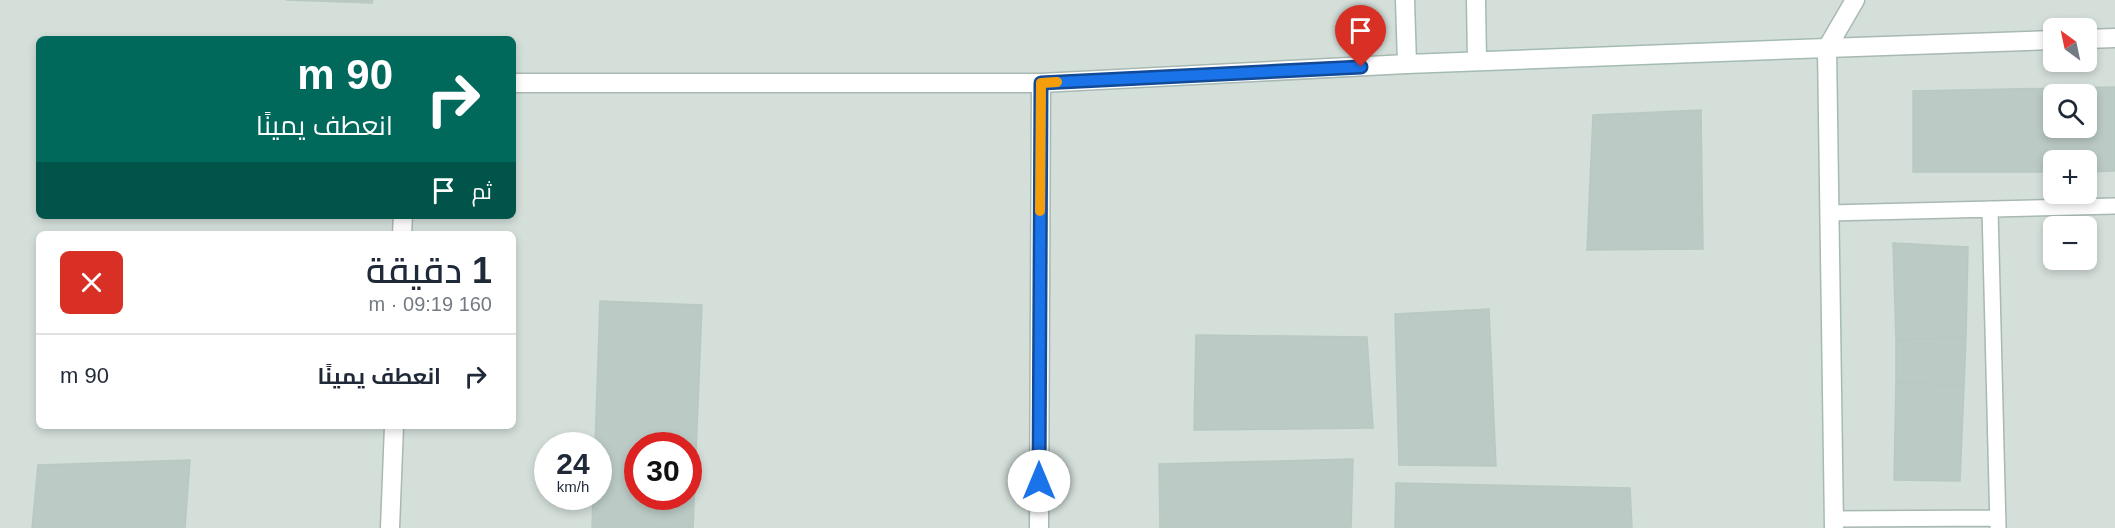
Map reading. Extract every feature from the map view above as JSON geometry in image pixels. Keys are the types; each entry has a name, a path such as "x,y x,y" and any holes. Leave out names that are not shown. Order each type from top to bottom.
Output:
{"street":[{"path":"1405,0 1407,64"},
{"path":"1476,0 1478,61"},
{"path":"1834,524 1827,48 1855,0"},
{"path":"2097,39 2115,38"},
{"path":"516,83 1041,83 1407,64 2043,40"},
{"path":"1039,528 1041,83"},
{"path":"390,528 394,429"}],"lane":[{"path":"1829,213 2115,206"},
{"path":"1834,524 1998,523 1990,209"}],"shaded area":[{"path":"0,0 2115,0 2115,528 0,528"}],"building":[{"path":"286,0 373,0 372,3"},
{"path":"2097,87 2115,87 2115,171 2097,172 2097,150 2043,150 2043,172 1913,172 1913,91 2043,88 2043,138 2097,138"},
{"path":"1701,110 1703,249 1587,250 1593,115"},
{"path":"1893,243 1968,247 1966,337 1896,340"},
{"path":"600,301 702,305 697,432 624,432 624,510 694,510 693,528 592,528 593,510 612,510 612,432 595,432"},
{"path":"1489,309 1496,466 1399,465 1395,314"},
{"path":"1196,335 1367,337 1373,428 1194,430"},
{"path":"1966,337 1964,386 1896,382 1896,340"},
{"path":"1896,382 1964,386 1960,481 1894,480"},
{"path":"1353,459 1351,528 1160,528 1159,464"},
{"path":"190,460 185,528 32,528 38,465"},
{"path":"1396,483 1630,488 1632,528 1395,528"}],"slow traffic":[{"path":"1040,211 1041,83 1057,82"}],"route":[{"path":"1039,481 1041,83 1361,67"}]}
